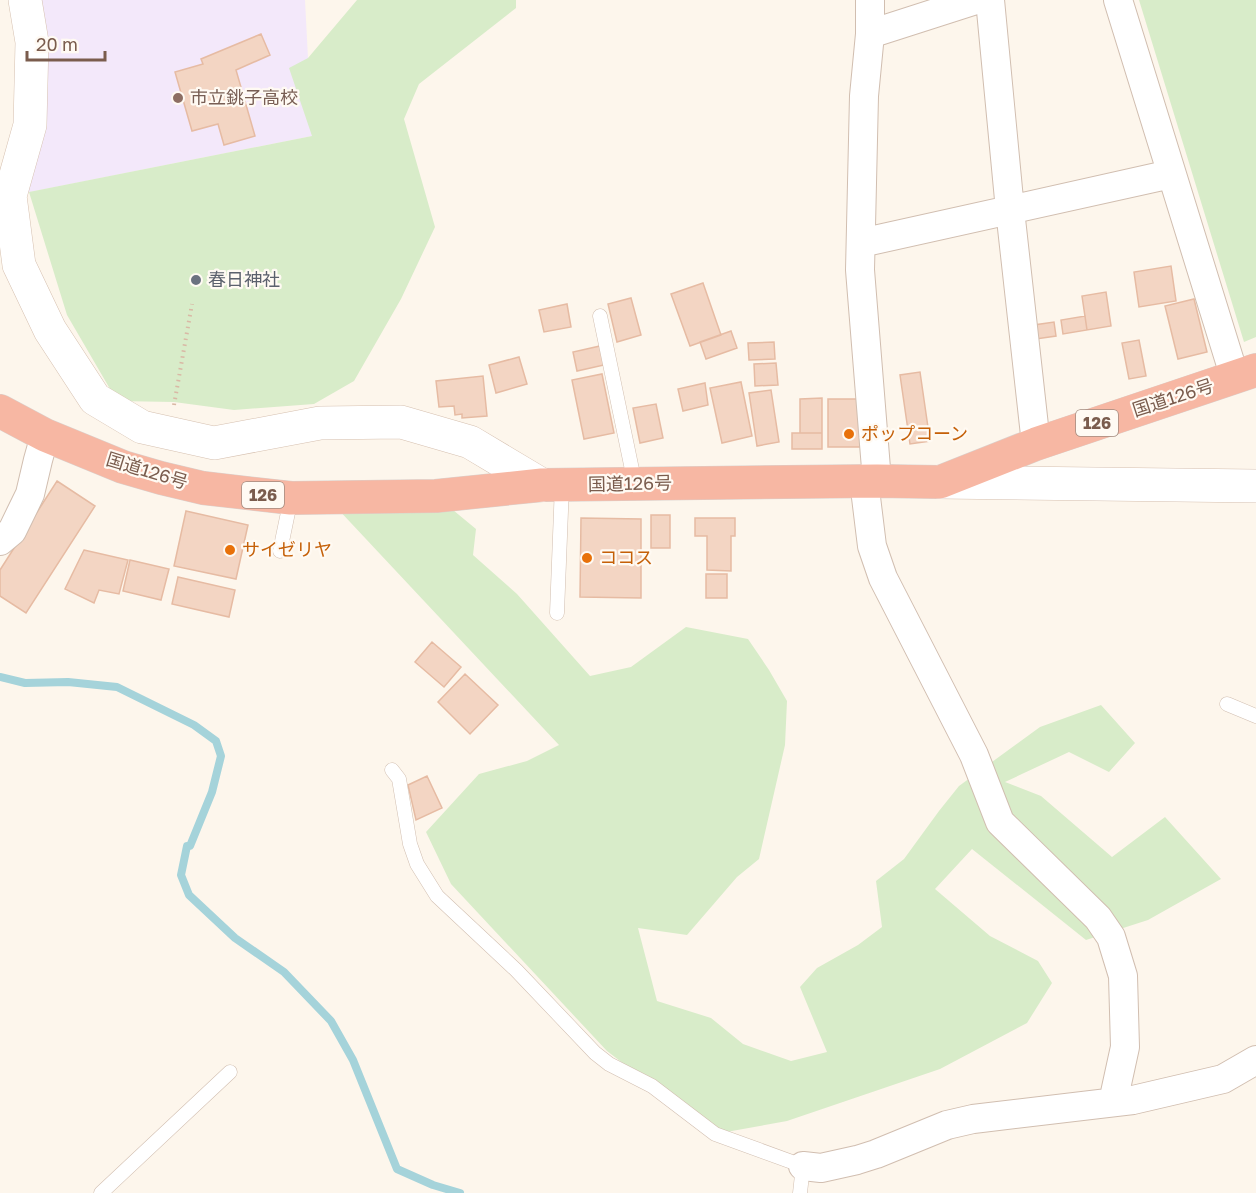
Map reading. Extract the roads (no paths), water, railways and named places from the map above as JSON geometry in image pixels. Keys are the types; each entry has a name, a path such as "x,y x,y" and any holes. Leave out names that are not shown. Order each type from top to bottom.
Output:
{"highway":[{"name":"国道126号","path":"0,411 45,435 123,467 203,488 291,498 436,496 552,485 940,482 1036,444 1245,374"}],"street":[{"path":"25,0 32,42 30,125 10,196 19,265 50,330 95,399 142,427 214,443 320,423 401,422 470,442 552,485"},
{"path":"870,0 870,34 864,96 860,270 871,481 872,546 883,578 974,755 1000,822 1098,918 1111,937 1123,976 1125,1047 1113,1102"},
{"path":"870,34 975,0"},
{"path":"990,0 1036,444"},
{"path":"1118,0 1171,174 1245,374"},
{"path":"861,243 1171,174"},
{"path":"0,541 12,531 30,494 45,435"},
{"path":"940,482 1256,486"},
{"path":"801,1180 821,1168 876,1154 947,1125 973,1119 1133,1100 1223,1078 1256,1060"}],"lane":[{"path":"600,316 635,484"},
{"path":"552,485 557,613"},
{"path":"280,551 291,498"},
{"path":"1227,704 1256,716"},
{"path":"392,770 399,779 410,844 417,864 437,896 516,970 595,1053 609,1064 652,1086 715,1134 801,1180"},
{"path":"101,1193 230,1072"}],"waterway":[{"path":"0,677 25,683 68,682 117,687 194,725 216,741 221,756 212,792 190,846 187,846 181,875 189,895 235,938 284,972 331,1021 353,1060 397,1169 433,1185 460,1193"}],"place":[{"name":"市立銚子高校","path":"178,98"},
{"name":"春日神社","path":"196,280"},
{"name":"ポップコーン","path":"849,434"},
{"name":"サイゼリヤ","path":"230,550"},
{"name":"ココス","path":"587,558"}]}
